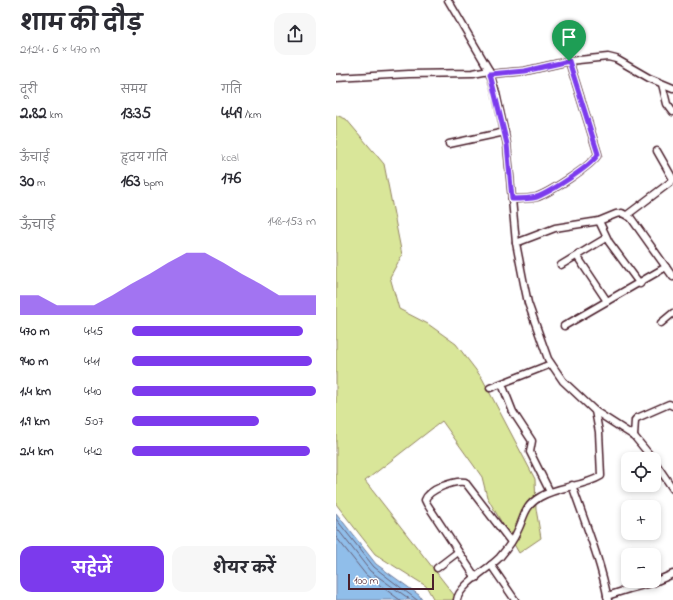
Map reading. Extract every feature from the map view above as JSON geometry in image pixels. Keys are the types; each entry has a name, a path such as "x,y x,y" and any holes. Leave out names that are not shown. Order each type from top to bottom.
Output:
{"street":[{"path":"448,0 490,72 507,144 516,243 528,303 548,359 563,381 595,411 634,436 647,452"},
{"path":"336,78 409,74 525,71 569,61 608,57 673,88"},
{"path":"512,199 537,197 547,192 569,179 593,160 598,154 569,61"},
{"path":"662,84 667,104 673,112"},
{"path":"449,144 505,132"},
{"path":"627,215 673,179 657,152"},
{"path":"516,243 564,226 599,222 616,214 622,213 631,218 673,277"},
{"path":"599,222 606,238 640,284"},
{"path":"561,265 606,238"},
{"path":"577,256 608,301"},
{"path":"564,326 640,284 666,267"},
{"path":"661,323 673,313"},
{"path":"490,388 551,364"},
{"path":"502,384 513,412 532,442 530,452 550,492"},
{"path":"634,436 635,420 637,418 669,404 673,406"},
{"path":"457,600 458,594 463,588 491,565 511,542 518,532 525,510 540,496 594,479 602,474 599,432 595,411"},
{"path":"661,468 670,478 673,490"},
{"path":"476,578 425,500 427,496 448,484 454,482 465,482 511,542"},
{"path":"572,486 589,532 608,598 673,574"},
{"path":"437,568 458,552"},
{"path":"491,565 515,600"}],"green space":[{"path":"336,115 346,119 384,164 402,255 390,277 399,309 428,324 456,344 482,378 535,479 536,509 541,538 519,553 487,497 482,477 442,421 365,481 458,600 434,600 426,586 375,554 336,504"}],"water":[{"path":"336,513 376,564 419,595 422,600 336,600"}],"route":[{"path":"569,61 590,123 597,148 597,157 569,179 537,197 512,199 507,144 490,74 525,71 569,61"}]}
